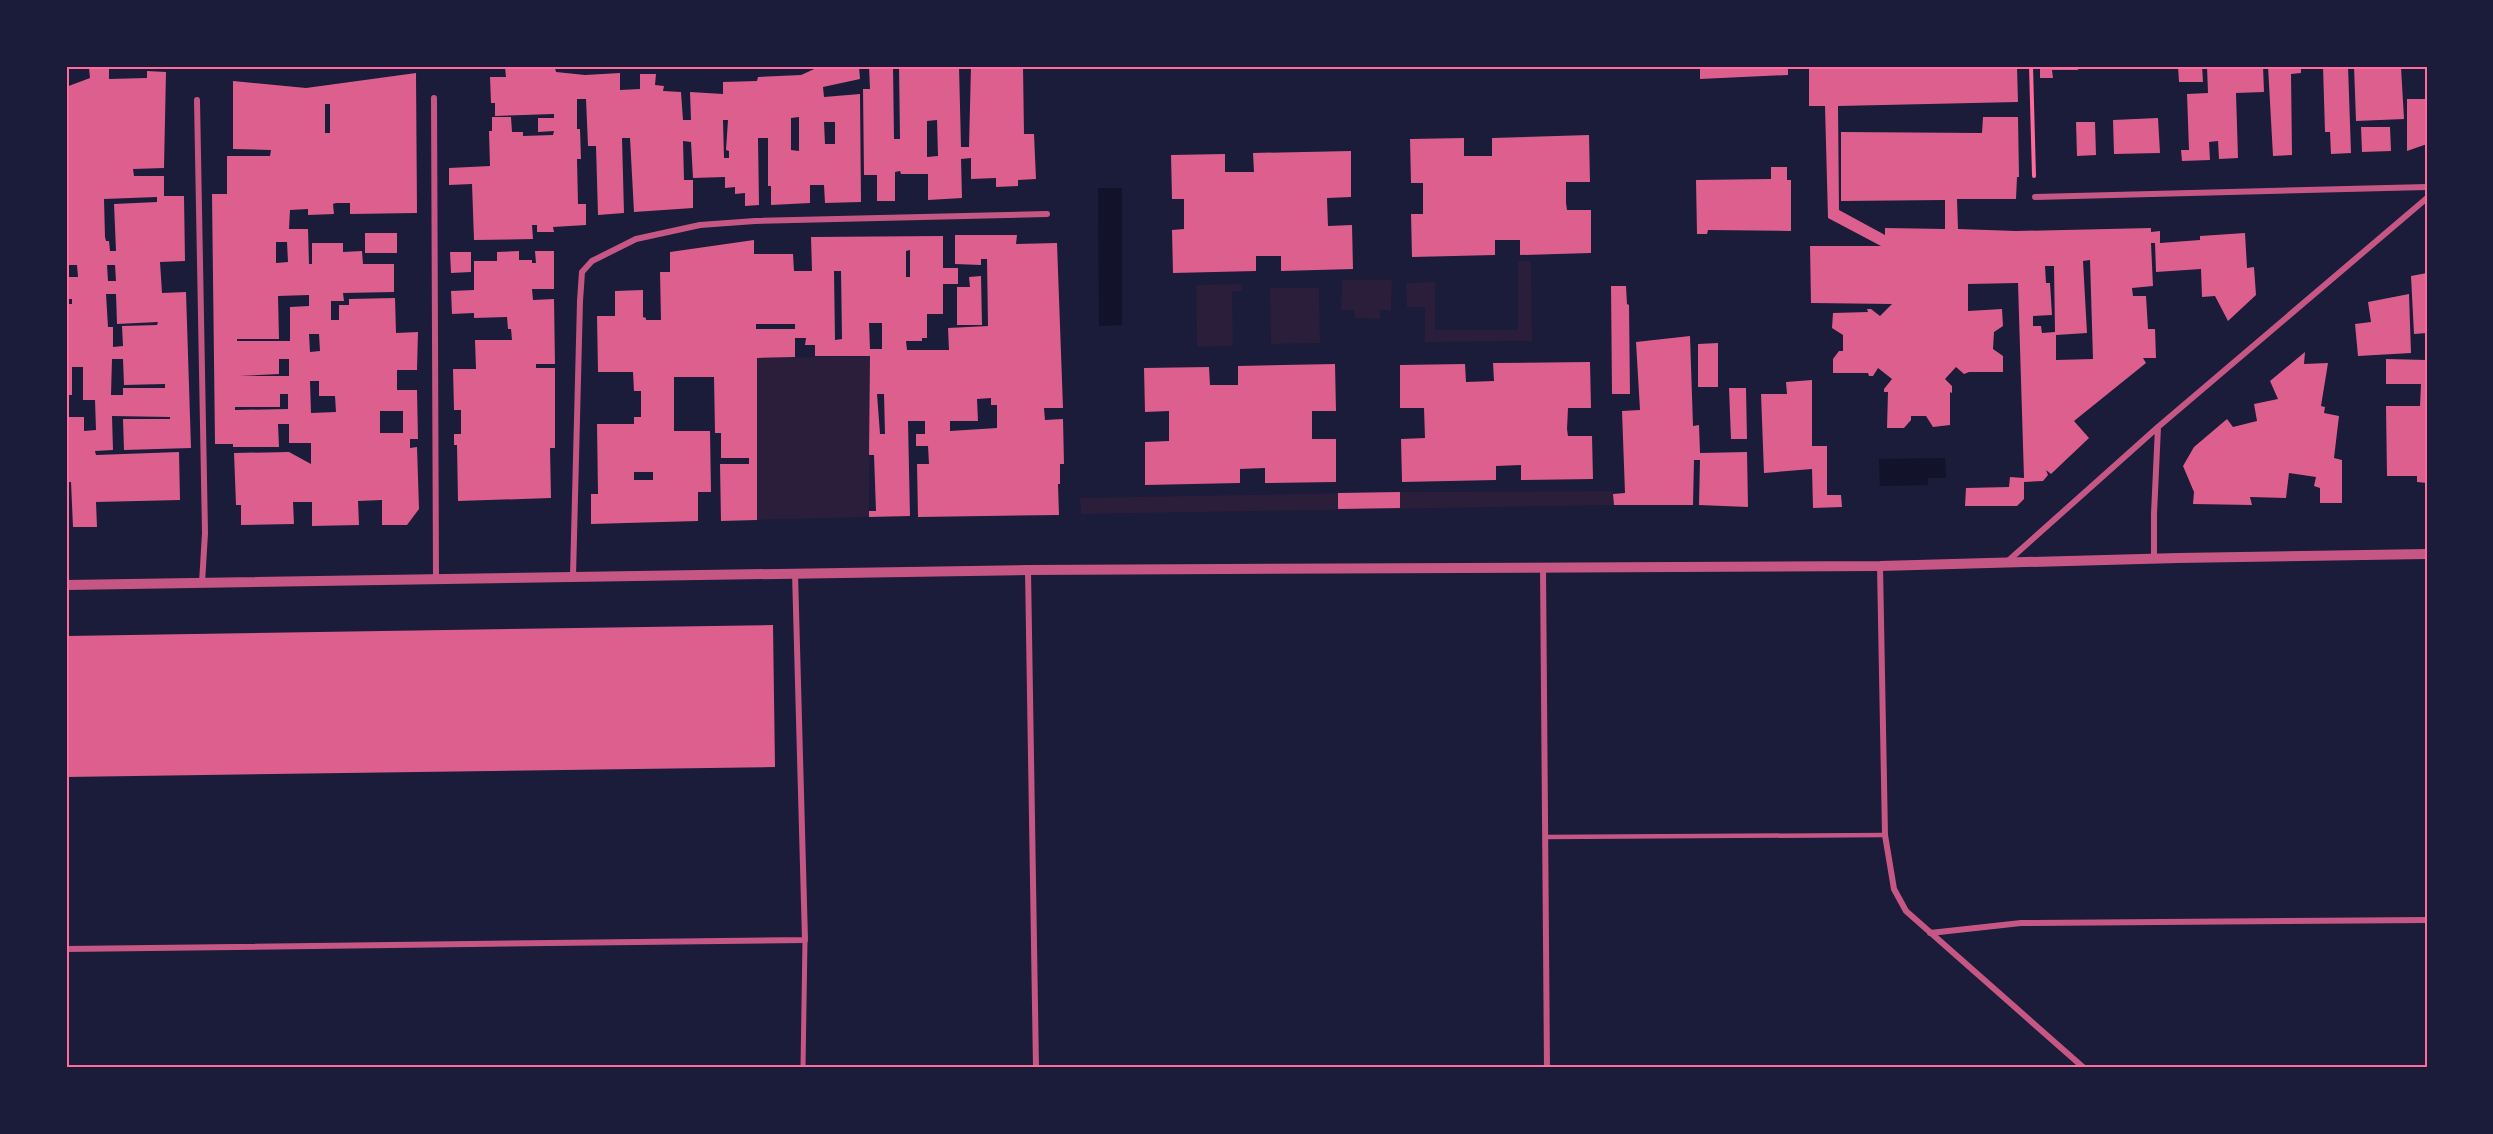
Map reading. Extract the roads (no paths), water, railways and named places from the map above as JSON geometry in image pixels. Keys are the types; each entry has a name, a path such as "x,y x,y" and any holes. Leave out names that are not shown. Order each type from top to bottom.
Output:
{"street":[{"path":"434,98 436,579"},
{"path":"197,100 205,533 202,583"},
{"path":"2035,197 2427,187"},
{"path":"2007,563 2158,427 2427,198"},
{"path":"573,576 579,301 582,272 592,261 636,239 700,225 755,221 1047,214"},
{"path":"2154,559 2158,427"},
{"path":"66,585 1028,570 1880,566 2427,554"},
{"path":"1880,566 1885,835 1894,889 1906,911 2085,1068"},
{"path":"1543,568 1547,1068"},
{"path":"1028,570 1036,1068"},
{"path":"795,573 805,940 803,1068"},
{"path":"1930,933 2021,923 2427,920"},
{"path":"66,949 805,940"}],"lane":[{"path":"1545,837 1885,835"}]}
